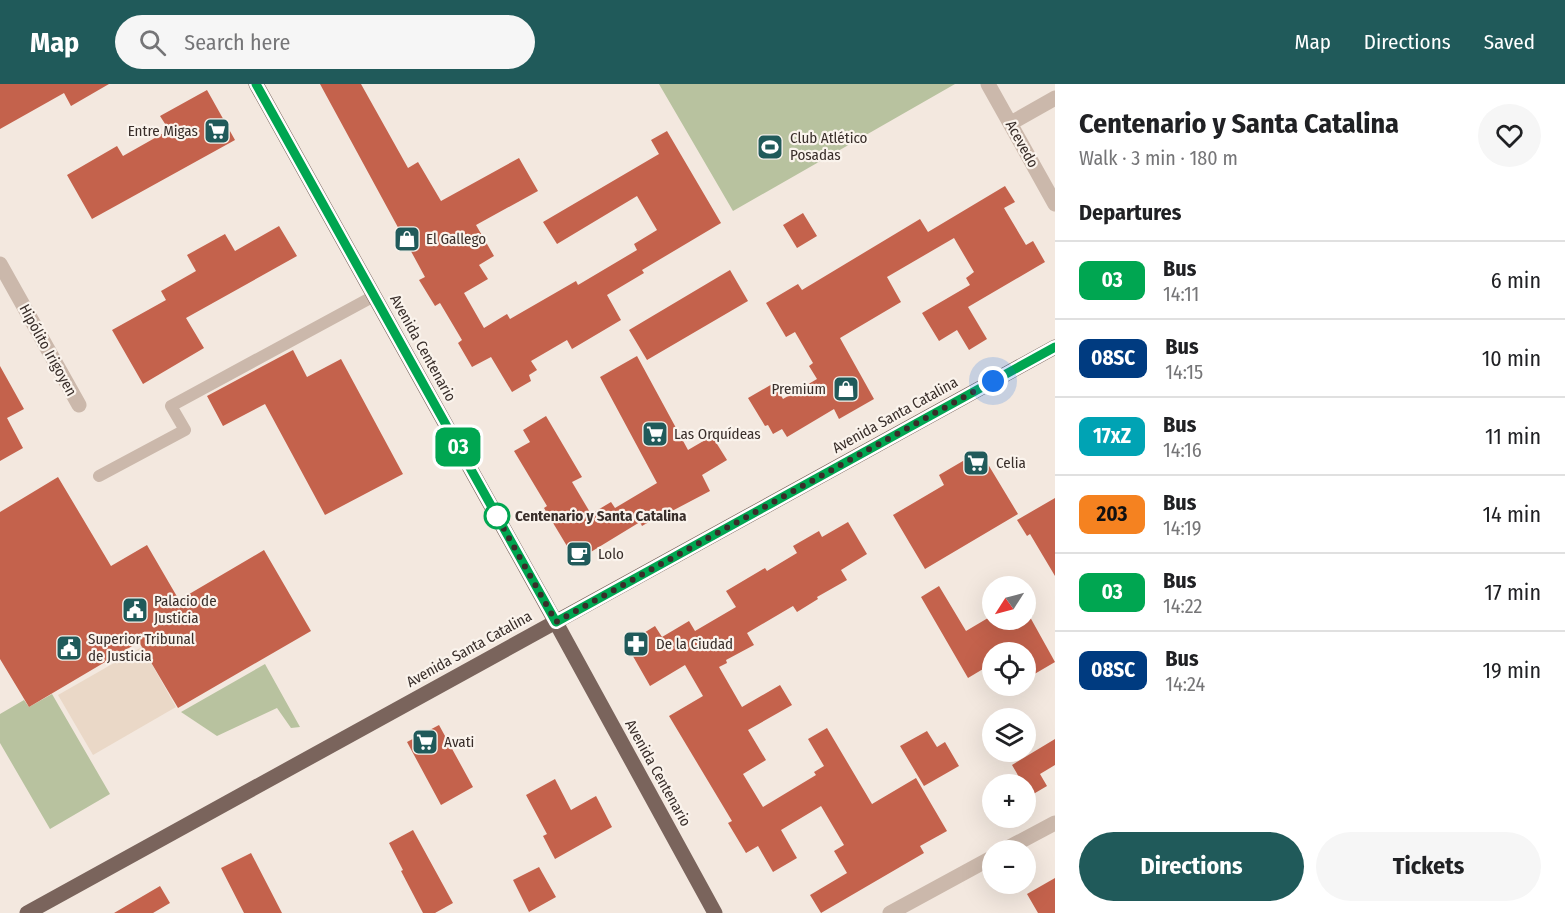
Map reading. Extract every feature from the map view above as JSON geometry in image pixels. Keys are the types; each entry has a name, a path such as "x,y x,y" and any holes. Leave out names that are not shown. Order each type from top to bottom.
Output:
{"main road":[{"name":"Avenida Centenario","path":"256,84 556,622 715,913"},
{"name":"Avenida Santa Catalina","path":"27,913 1055,347"}],"street":[{"name":"Acevedo","path":"988,84 1055,204"},
{"path":"1011,123 1055,98"},
{"name":"Hipólito Irigoyen","path":"0,264 79,405"},
{"path":"1023,840 1055,823"},
{"path":"890,913 982,863"}],"lane":[{"path":"99,476 185,430 171,406 374,296"}],"green space":[{"name":"Club Atlético Posadas","path":"659,84 955,84 733,211"},
{"path":"265,664 300,727 291,728 277,708 217,736 181,712"},
{"path":"52,694 110,794 50,829 0,743 0,714 24,700 29,707"}],"shaded area":[{"path":"142,647 176,707 93,755 58,695"}],"building":[{"path":"0,84 109,84 71,106 64,93 0,129"},
{"path":"320,84 361,84 408,168 418,162 441,201 519,158 538,191 476,225 494,256 479,265 488,279 464,293 484,328 507,314 510,319 576,281 578,285 637,250 634,244 657,230 637,196 557,244 543,222 659,154 651,140 667,131 721,223 642,270 644,273 607,295 621,320 572,349 567,340 531,361 537,370 529,375 531,381 512,392 491,357 472,367 458,343 462,340 440,303 435,306 419,280 425,277"},
{"path":"207,90 235,140 92,219 67,175 117,146 123,156 169,130 160,116"},
{"path":"1005,186 1015,202 1004,208 1026,245 1033,241 1045,262 968,307 987,339 969,350 957,330 939,341 922,313 970,285 966,278 974,272 954,238 887,277 901,302 840,338 874,399 839,419 834,409 787,437 782,429 773,434 768,425 765,426 748,398 774,383 783,399 817,379 809,366 813,363 795,332 786,337 766,303 798,284 802,290 920,219 928,232"},
{"path":"803,213 817,236 797,248 783,225"},
{"path":"279,226 297,256 186,318 204,348 143,384 112,330 166,300 161,291 196,271 187,255 225,234 235,251"},
{"path":"730,270 748,301 647,360 629,330"},
{"path":"293,350 307,377 341,359 403,474 325,515 265,404 223,426 207,396"},
{"path":"637,356 688,450 712,436 727,460 702,475 710,491 672,511 671,509 642,526 640,522 576,561 544,508 547,506 514,451 530,442 523,430 546,416 582,477 572,482 591,514 611,502 615,508 657,483 600,377"},
{"path":"0,366 24,409 7,418 23,448 0,461"},
{"path":"980,451 1018,514 925,569 893,515 944,485 939,475"},
{"path":"58,477 111,566 147,545 179,600 264,550 311,631 178,708 139,642 29,707 0,659 0,512"},
{"path":"1055,498 1055,576 1030,534 1027,536 1017,520"},
{"path":"848,522 867,554 841,570 847,580 817,597 818,599 797,612 793,606 747,633 754,645 726,660 727,663 719,667 742,707 780,685 792,705 748,730 766,760 743,774 763,807 816,775 814,772 824,766 808,739 827,728 872,804 916,778 947,831 920,846 924,853 821,913 810,895 847,873 834,851 844,845 821,806 781,830 797,858 773,872 758,846 746,853 728,823 732,821 669,716 703,696 685,665 650,686 626,644 655,626 662,637 689,621 695,631 736,607 726,591 765,568 767,571 797,553 793,546 819,531 822,537"},
{"path":"939,586 966,631 982,622 982,630 1036,630 1036,628 1055,662 1036,673 1036,642 982,642 982,670 968,678 921,597"},
{"path":"439,725 473,787 441,805 407,742"},
{"path":"927,731 937,747 945,742 959,766 924,786 900,746"},
{"path":"1055,739 1055,765 1040,774 1047,786 1036,792 1036,774 1017,774 1012,765 1017,762 1036,762 1036,750"},
{"path":"555,779 571,810 596,796 612,827 555,859 543,836 547,834 526,795"},
{"path":"413,830 453,903 435,913 423,913 389,843"},
{"path":"251,853 282,913 244,913 221,868"},
{"path":"539,867 556,897 529,912 513,880"},
{"path":"1055,878 1055,913 1038,913 1027,894 1036,894 1036,889"},
{"path":"160,886 170,903 153,913 114,913"}],"bus line":[{"name":"03","path":"256,84 556,622 1055,347"}],"place":[{"name":"Entre Migas","path":"217,131"},
{"name":"Club Atlético Posadas","path":"770,147"},
{"name":"El Gallego","path":"407,239"},
{"name":"Premium","path":"846,389"},
{"name":"Las Orquídeas","path":"655,434"},
{"name":"Celia","path":"976,463"},
{"name":"Centenario y Santa Catalina","path":"497,516"},
{"name":"Lolo","path":"579,554"},
{"name":"Palacio de Justicia","path":"135,610"},
{"name":"De la Ciudad","path":"636,644"},
{"name":"Superior Tribunal de Justicia","path":"69,648"},
{"name":"Avati","path":"425,742"}],"route":[{"path":"497,516 495,513 556,622 993,381"}]}
